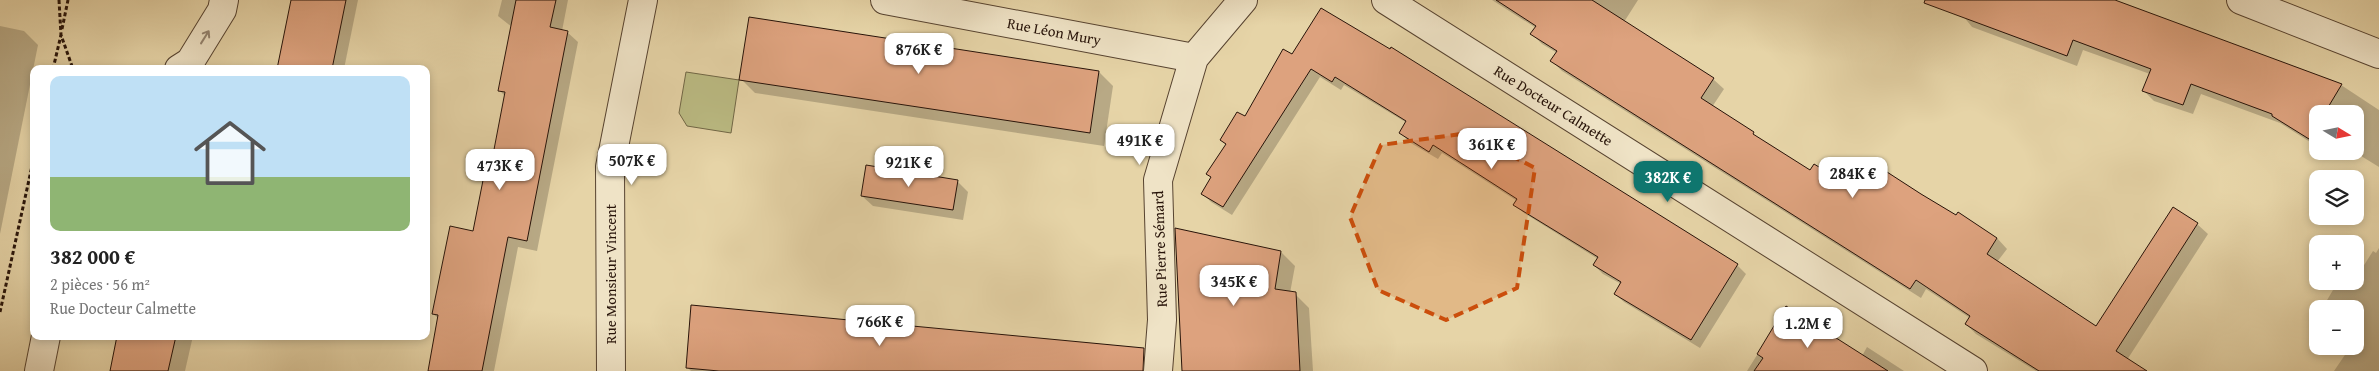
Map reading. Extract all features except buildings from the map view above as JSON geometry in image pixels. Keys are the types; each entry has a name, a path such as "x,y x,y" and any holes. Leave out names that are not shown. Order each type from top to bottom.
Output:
{"street":[{"path":"185,65 190,62 222,10 224,0"},
{"name":"Rue Monsieur Vincent","path":"611,371 610,167 643,0"},
{"name":"Rue Léon Mury","path":"885,0 1194,58"},
{"name":"Rue Pierre Sémard","path":"1158,371 1162,320 1158,180 1194,58 1243,0"},
{"name":"Rue Docteur Calmette","path":"1386,0 1973,371"},
{"path":"2241,0 2379,54"},
{"path":"38,371 45,340"}],"path":[{"path":"59,0 61,35 72,65"},
{"path":"55,65 68,0"},
{"path":"0,312 30,175"}],"highlighted area":[{"path":"1468,133 1535,168 1517,288 1446,320 1378,290 1350,217 1381,145"}],"green space":[{"path":"686,72 739,80 731,133 687,126 679,113"}]}
